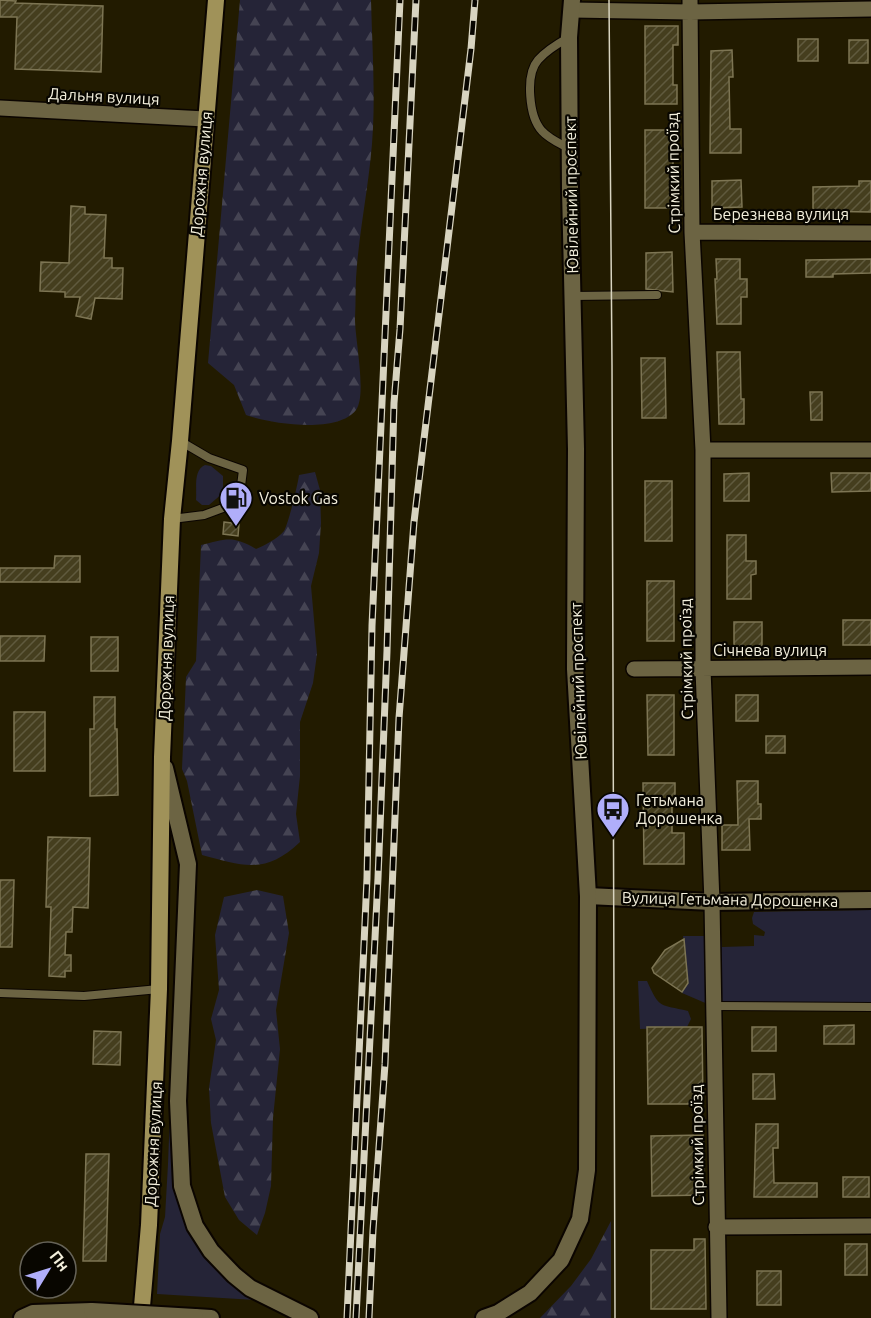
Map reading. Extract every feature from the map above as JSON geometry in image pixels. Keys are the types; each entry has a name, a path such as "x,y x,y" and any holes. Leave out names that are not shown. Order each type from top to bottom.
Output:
{"main road":[{"name":"Дорожня вулиця","path":"141,1318 149,1225 159,989 162,757 172,519 216,0"},
{"name":"Ювілейний проспект","path":"484,1318 498,1313 530,1293 561,1260 580,1219 586,1170 588,896 575,669 576,449 569,37 572,5"},
{"path":"162,757 188,864 178,1101 182,1186 195,1227 211,1251 234,1275 250,1288 310,1318"},
{"name":"Вулиця Гетьмана Дорошенка","path":"588,896 712,902 871,900"},
{"path":"22,1318 33,1313 92,1311 203,1318"}],"street":[{"path":"572,5 871,9"},
{"name":"Стрімкий проїзд","path":"690,6 692,232 703,450 703,669 712,902 719,1318"},
{"name":"Дальня вулиця","path":"0,108 205,119"},
{"name":"Березнева вулиця","path":"692,232 871,233"},
{"path":"703,450 871,450"},
{"name":"Січнева вулиця","path":"634,669 871,668"},
{"path":"716,1227 871,1226"}],"lane":[{"path":"569,37 554,46 536,62 530,88 530,106 543,132 570,148"},
{"path":"572,296 657,295"},
{"path":"172,519 204,515 239,502 243,470 209,458 180,441"},
{"path":"0,993 84,996 159,989"},
{"path":"713,1006 871,1007"}],"green space":[{"path":"240,0 371,0 373,128 356,272 355,319 360,392 356,410 335,422 320,425 287,424 246,415 234,385 208,363"},
{"path":"211,466 223,476 223,493 209,505 202,505 196,500 197,475 201,467"},
{"path":"315,472 320,490 321,523 319,553 311,586 317,654 313,683 300,722 300,776 296,814 300,842 276,860 265,864 242,864 202,855 187,781 182,769 186,677 196,661 201,545 235,540 256,549 267,544 286,527 299,475"},
{"path":"180,853 172,1163 175,1187 181,1212 189,1230 255,1300 157,1294 160,1234 165,1217 168,1164"},
{"path":"257,890 283,896 289,933 276,1010 280,1049 273,1118 271,1186 257,1235 239,1220 225,1197 211,1123 209,1088 216,1040 211,1019 219,990 215,935 224,897"},
{"path":"871,910 871,1003 710,1005 682,993 687,978 683,936 721,936 722,947 754,946 754,935 764,936 765,932 753,924 754,912"},
{"path":"638,981 647,981 655,997 662,1004 688,1011 691,1019 687,1027 640,1029"},
{"path":"611,1221 611,1318 540,1318 571,1286 591,1259"}],"building":[{"path":"0,0 16,1 15,3 103,6 101,72 15,69 17,17 0,17"},
{"path":"645,26 678,26 678,45 673,45 673,85 677,85 677,104 645,104"},
{"path":"798,39 818,39 818,61 798,61"},
{"path":"849,40 868,40 868,63 849,63"},
{"path":"732,50 733,77 729,77 730,129 741,129 741,153 710,153 711,51"},
{"path":"645,130 678,130 678,149 673,149 673,189 677,189 677,208 645,208"},
{"path":"741,180 742,207 712,208 712,181"},
{"path":"859,181 871,181 871,212 813,211 813,187 859,186"},
{"path":"71,206 85,207 85,214 106,215 104,258 112,258 112,268 123,268 122,299 95,298 91,319 76,316 80,297 65,297 65,292 40,291 41,262 69,263"},
{"path":"672,252 673,292 646,289 646,253"},
{"path":"716,259 740,259 740,279 747,279 747,297 741,297 741,324 717,324"},
{"path":"871,259 871,273 806,277 806,260"},
{"path":"717,352 740,352 744,424 719,424"},
{"path":"641,358 665,358 666,418 642,418"},
{"path":"810,392 822,392 822,420 811,420"},
{"path":"749,473 749,501 724,501 724,474"},
{"path":"831,473 871,473 871,491 832,492"},
{"path":"645,481 672,481 672,541 645,541"},
{"path":"224,522 239,524 238,536 223,534"},
{"path":"727,535 746,535 746,561 756,561 756,574 751,575 751,599 727,599"},
{"path":"55,556 80,556 80,582 0,582 0,568 54,568"},
{"path":"647,581 674,581 674,641 647,641"},
{"path":"843,620 871,620 871,645 843,645"},
{"path":"734,622 762,622 762,647 734,647"},
{"path":"0,636 45,636 44,661 0,661"},
{"path":"91,637 118,637 118,671 91,671"},
{"path":"647,695 674,695 674,755 648,755"},
{"path":"736,695 758,695 758,721 736,721"},
{"path":"94,697 115,697 118,795 90,796 90,729 94,729"},
{"path":"14,712 45,712 45,771 14,771"},
{"path":"766,736 785,736 785,753 766,753"},
{"path":"737,781 758,781 758,804 761,804 761,819 749,819 750,850 722,850 722,825 738,825"},
{"path":"643,783 675,783 675,802 672,802 672,833 684,833 684,864 644,864"},
{"path":"48,837 90,838 88,908 73,907 72,932 66,932 65,955 71,955 71,971 65,971 65,977 49,976 51,907 46,907"},
{"path":"0,880 14,880 12,947 0,947"},
{"path":"684,939 688,983 682,992 654,973 652,968 665,950"},
{"path":"854,1025 854,1044 824,1044 824,1026"},
{"path":"647,1027 702,1027 703,1104 648,1104"},
{"path":"752,1027 776,1027 776,1051 752,1051"},
{"path":"94,1031 121,1032 120,1065 93,1064"},
{"path":"753,1074 774,1074 775,1099 753,1099"},
{"path":"756,1124 778,1124 778,1148 773,1148 774,1183 817,1183 817,1197 754,1197"},
{"path":"703,1135 704,1195 652,1196 651,1136"},
{"path":"86,1154 109,1154 106,1261 83,1261"},
{"path":"843,1177 869,1177 869,1197 843,1197"},
{"path":"694,1239 705,1239 706,1309 651,1309 651,1250 694,1250"},
{"path":"845,1244 867,1244 867,1275 845,1275"},
{"path":"757,1271 781,1271 781,1305 757,1305"}],"tram line":[{"path":"609,0 615,1318"}],"railway":[{"path":"347,1318 367,878 372,626 400,0"},
{"path":"356,1318 378,878 394,403 400,329 416,0"},
{"path":"369,1318 385,1064 399,718 414,522 475,0"}],"place":[{"name":"Vostok Gas","path":"236,527"},
{"name":"Гетьмана Дорошенка","path":"613,838"}]}
